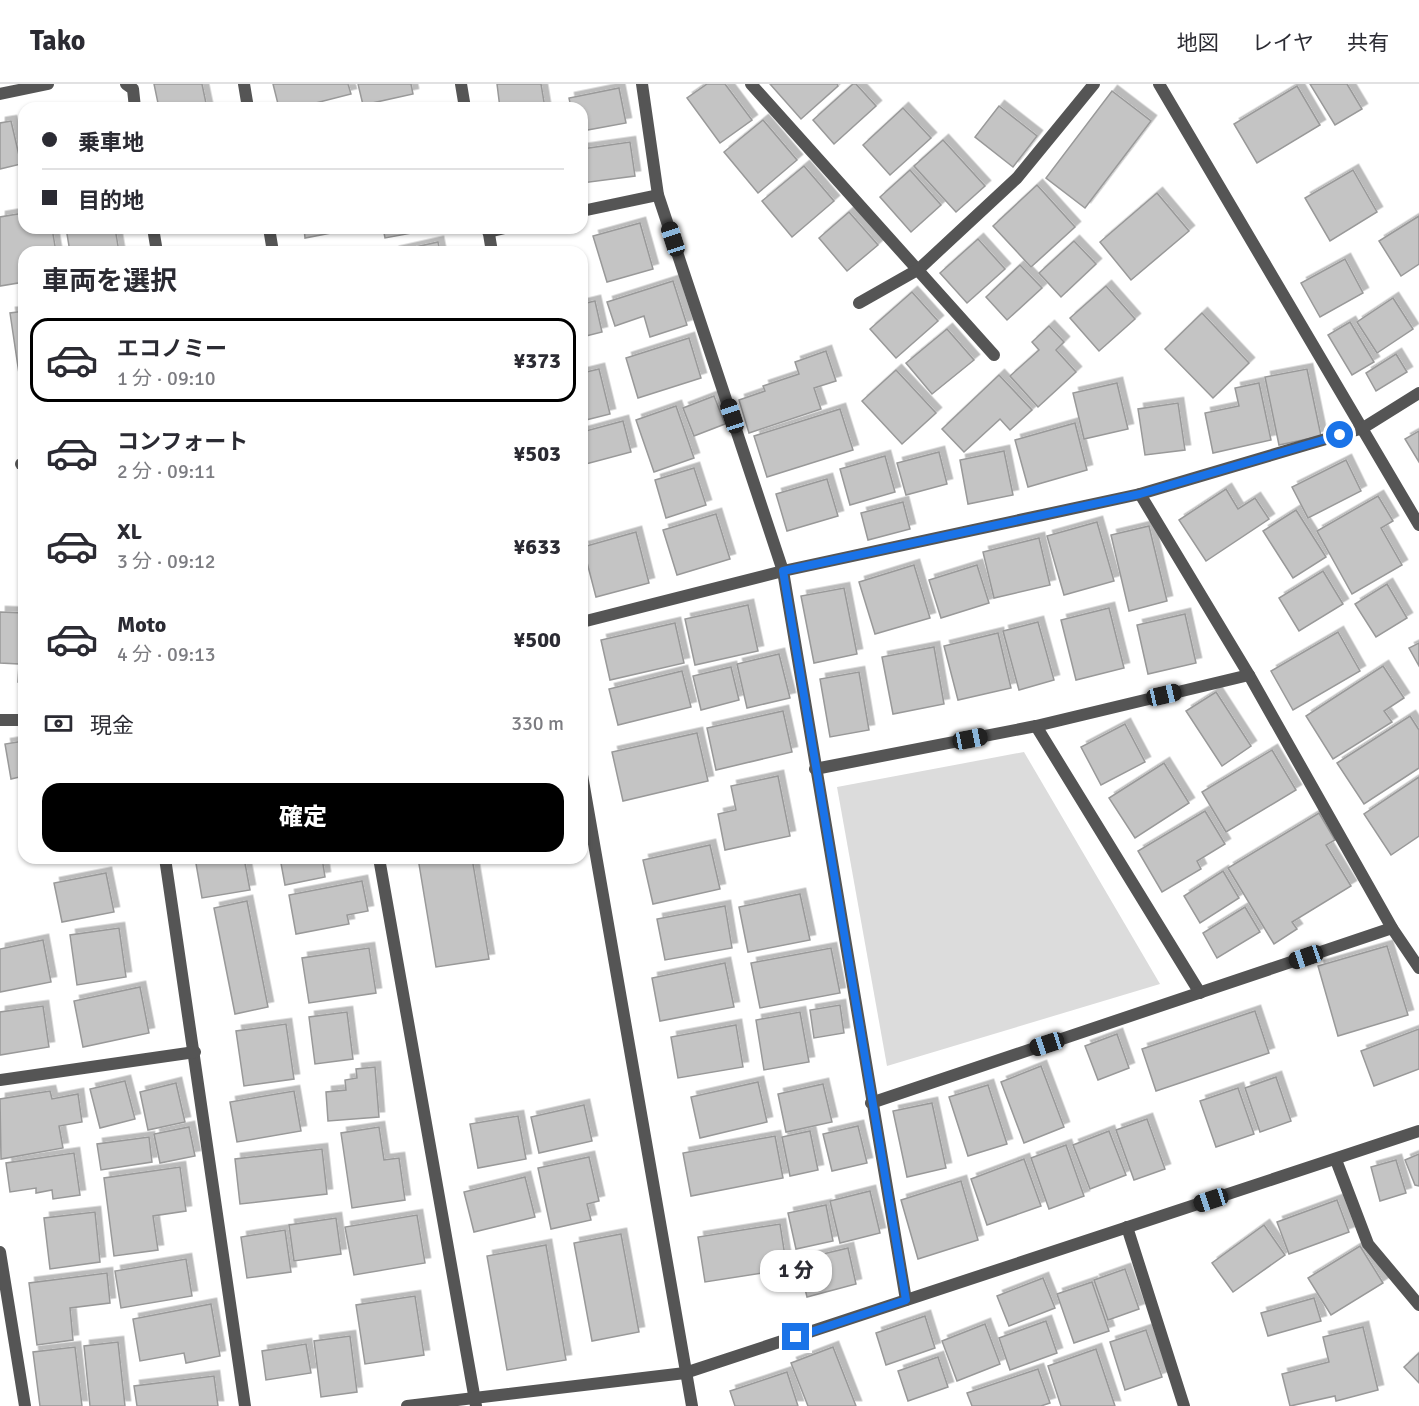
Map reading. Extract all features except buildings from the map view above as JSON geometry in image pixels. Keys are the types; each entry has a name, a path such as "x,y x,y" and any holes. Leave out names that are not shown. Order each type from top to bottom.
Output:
{"street":[{"path":"0,94 48,84"},
{"path":"126,84 133,89 134,102"},
{"path":"244,84 247,102"},
{"path":"461,84 464,102"},
{"path":"642,84 658,195 783,571 906,1300"},
{"path":"751,84 920,269 994,355"},
{"path":"859,303 920,269 1017,178 1094,84"},
{"path":"1159,84 1419,525"},
{"path":"588,210 658,195"},
{"path":"588,620 783,571 1140,494 1363,428 1419,393"},
{"path":"1140,494 1249,675 1392,928 1419,968"},
{"path":"815,769 1036,726 1249,675"},
{"path":"0,720 18,720"},
{"path":"1036,726 1200,993"},
{"path":"588,810 685,1373 693,1406"},
{"path":"166,864 245,1406"},
{"path":"380,864 475,1402"},
{"path":"872,1103 1392,928"},
{"path":"0,1080 195,1052"},
{"path":"407,1406 475,1402 685,1373 1419,1131"},
{"path":"1336,1160 1368,1244 1419,1305"},
{"path":"1127,1227 1184,1406"},
{"path":"0,1252 24,1406"}],"shaded area":[{"path":"1024,752 1160,984 887,1066 837,787"}],"route":[{"path":"796,1337 906,1300 783,571 1140,494 1340,435"}]}
